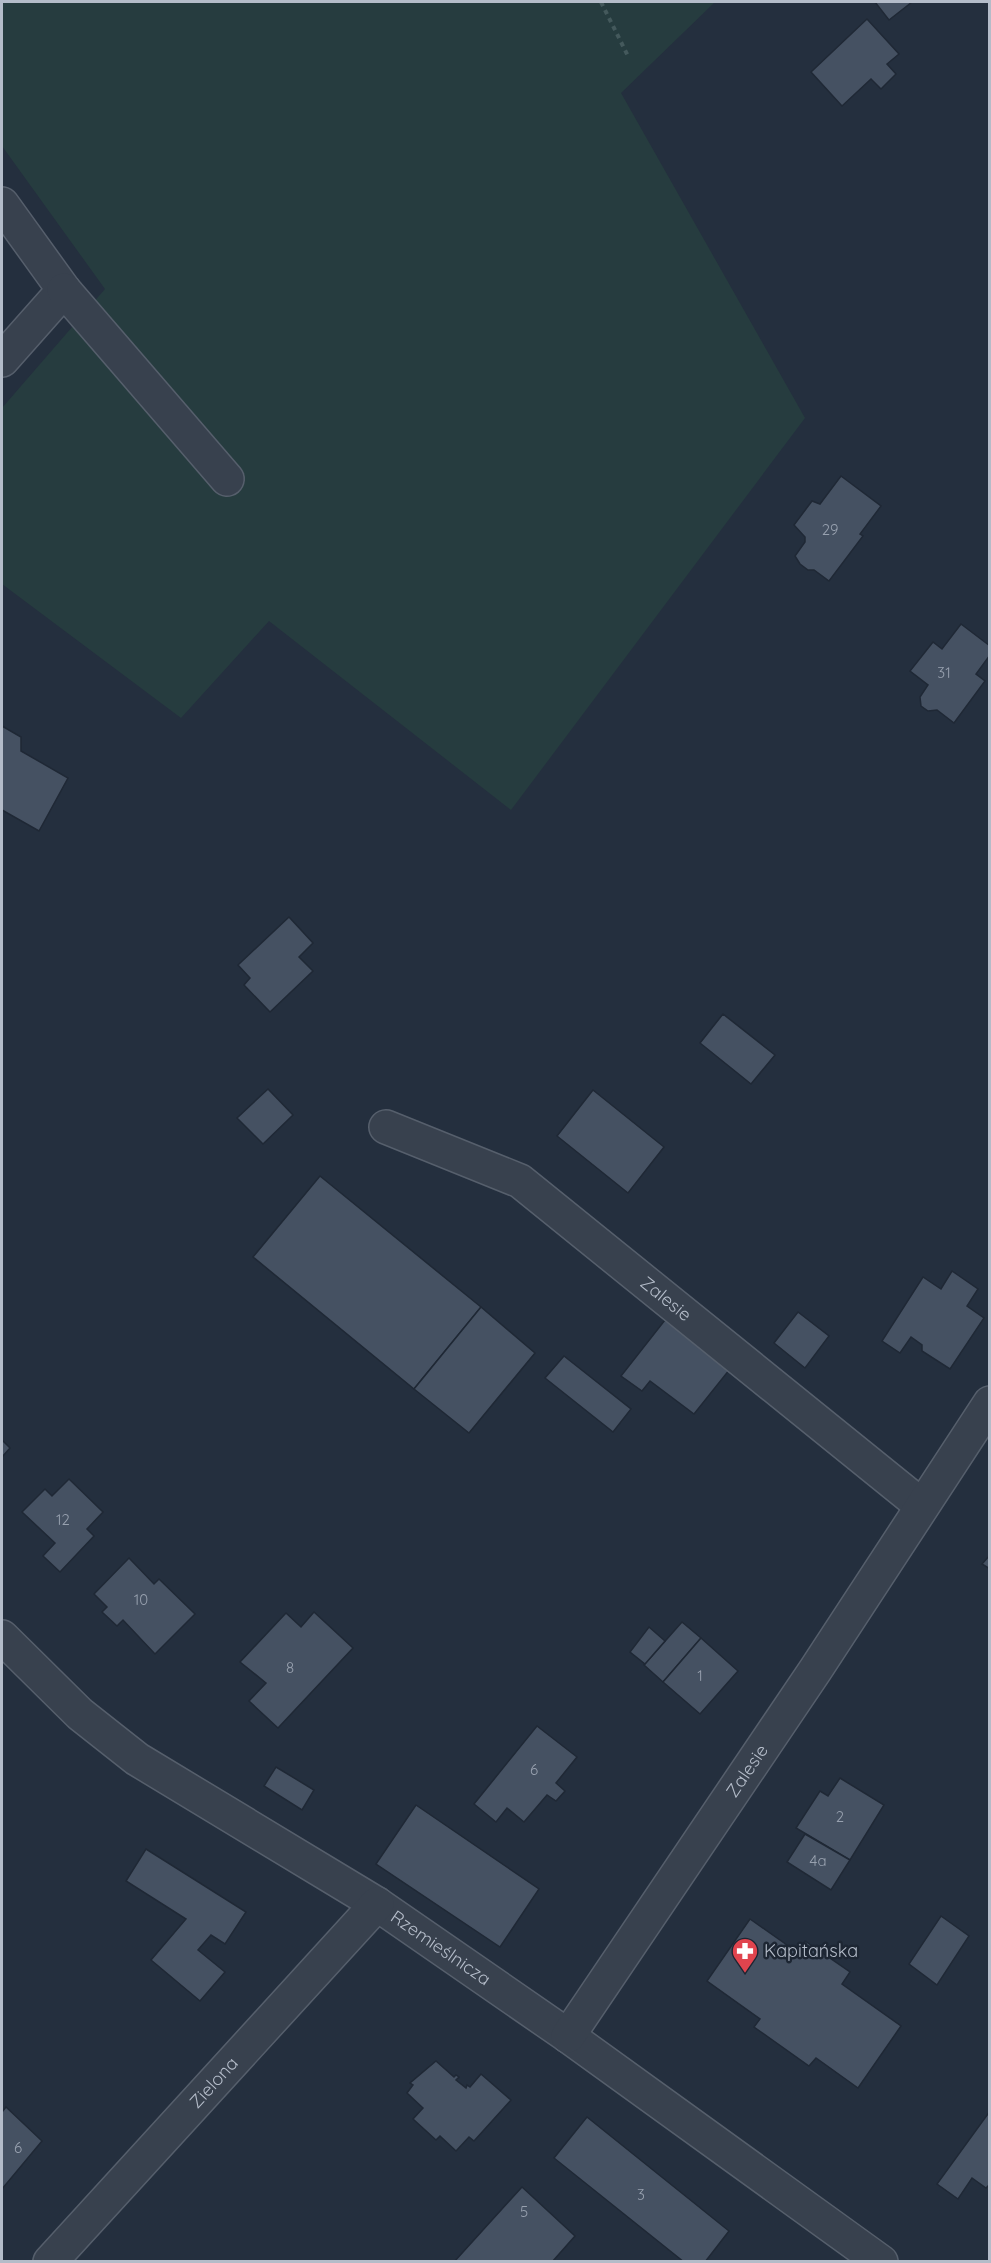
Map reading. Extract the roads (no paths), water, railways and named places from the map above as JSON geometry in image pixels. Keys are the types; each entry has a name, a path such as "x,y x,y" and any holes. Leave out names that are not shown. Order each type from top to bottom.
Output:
{"street":[{"path":"2,204 64,290 226,479"},
{"path":"2,360 64,290"},
{"name":"Zalesie","path":"386,1127 520,1181 922,1506"},
{"name":"Zalesie","path":"568,2036 990,1403"},
{"name":"Rzemieślnicza","path":"2,1636 80,1714 136,1759 377,1904 568,2036 881,2262"},
{"name":"Zielona","path":"50,2262 377,1904"}],"place":[{"name":"Kapitańska","path":"745,1974"}]}
